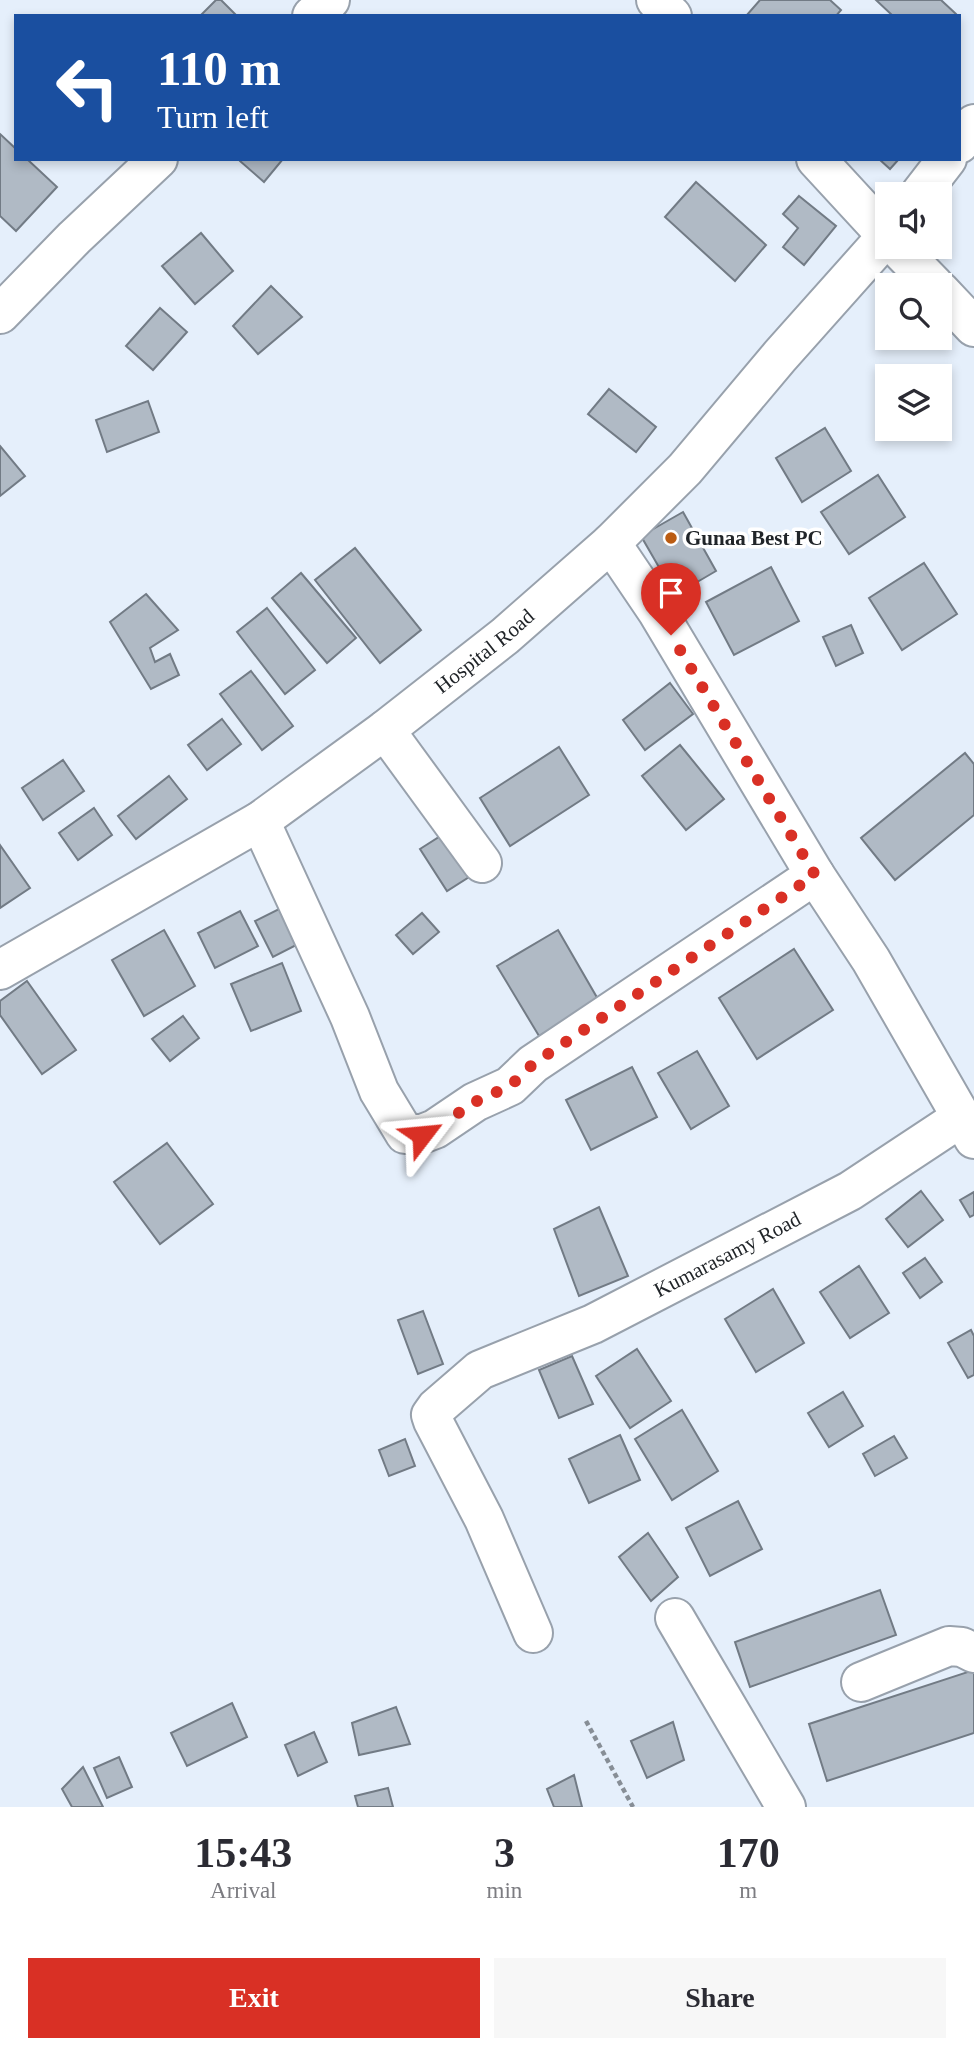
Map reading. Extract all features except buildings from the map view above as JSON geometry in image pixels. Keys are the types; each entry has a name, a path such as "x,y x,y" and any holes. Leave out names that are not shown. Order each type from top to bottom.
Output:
{"street":[{"path":"314,14 330,0"},
{"path":"656,0 670,14"},
{"path":"961,141 974,124"},
{"path":"0,314 156,161"},
{"path":"818,161 875,223"},
{"path":"929,182 945,161"},
{"name":"Hospital Road","path":"0,970 260,821 385,730 505,636 611,542 685,469 780,356 875,249"},
{"path":"909,259 922,273"},
{"path":"952,304 974,327"},
{"path":"611,542 657,611 815,875 871,960 968,1128"},
{"path":"385,730 482,863"},
{"path":"260,821 350,1017 379,1091 405,1134 422,1135 475,1102 510,1086 533,1064 815,875"},
{"name":"Kumarasamy Road","path":"533,1633 508,1571 431,1415 436,1408 480,1370 593,1324 968,1128"},
{"path":"675,1618 786,1807"},
{"path":"860,1682 950,1646 962,1647 974,1653"}],"path":[{"path":"586,1721 633,1807"}],"place":[{"name":"Gunaa Best PC","path":"671,538"}],"route":[{"path":"422,1135 475,1102 510,1086 533,1064 634,999 815,875 671,635"}]}
